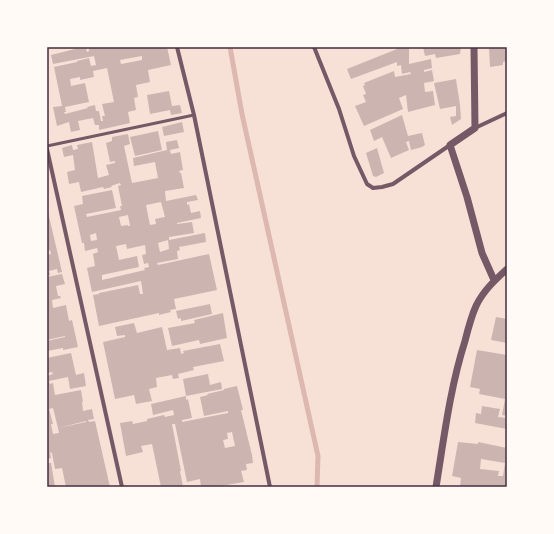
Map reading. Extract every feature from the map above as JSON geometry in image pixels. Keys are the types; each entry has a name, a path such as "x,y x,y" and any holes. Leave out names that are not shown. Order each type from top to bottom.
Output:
{"street":[{"path":"178,47 194,115 270,487"},
{"path":"314,47 339,109 354,156 364,178 373,188 393,184 475,128 507,113"},
{"path":"474,47 475,128"},
{"path":"450,145 467,198 482,253 494,280"},
{"path":"47,148 122,487"},
{"path":"436,487 449,406 458,362 471,320 476,306 484,293 494,280 507,269"}],"lane":[{"path":"47,148 194,115"}],"building":[{"path":"89,47 167,47 171,65 148,70 150,82 136,85 138,97 134,98 136,110 128,112 130,123 99,130 99,125 95,125 93,118 78,121 80,130 71,132 69,122 57,126 53,107 62,106 54,67 89,58 91,66 96,65 94,56 53,64 51,55 79,48 86,48 87,52 89,51","holes":["142,56 142,60 121,64 120,60","107,68 114,102 102,104 105,116 102,116 103,121 101,121 99,111 96,111 95,105 65,114 65,107 89,102 85,83 71,86 70,79 80,77 80,80 94,77 93,71"]},
{"path":"397,47 409,47 409,64 431,59 432,68 424,70 424,72 432,70 434,81 424,83 425,92 433,91 435,105 408,112 406,95 399,98 403,109 364,126 355,106 366,102 363,95 366,94 363,86 365,85 364,83 394,71 395,77 411,74 410,72 402,74 401,65 397,66 397,62 351,79 347,69 397,49"},
{"path":"423,47 461,47 460,54 436,58 435,54 425,56"},
{"path":"489,47 507,47 507,61 503,62 503,65 490,67"},
{"path":"456,79 461,119 452,125 450,117 456,116 456,106 440,109 434,83"},
{"path":"169,91 172,106 180,105 182,113 171,115 170,110 150,114 147,95"},
{"path":"402,115 408,136 422,133 425,145 411,150 409,141 406,142 409,150 391,158 382,137 374,141 370,130"},
{"path":"182,122 184,132 164,136 162,127"},
{"path":"158,131 162,150 135,156 130,137"},
{"path":"128,134 130,144 124,146 132,183 158,178 155,162 134,166 133,158 167,150 166,142 177,140 179,148 170,150 171,154 180,152 183,170 179,171 181,173 184,188 165,191 166,201 196,195 198,200 187,202 187,205 189,204 191,213 200,211 201,218 177,223 192,222 194,233 169,237 169,240 205,233 206,242 179,247 180,250 177,251 178,259 157,263 158,265 209,254 217,290 174,299 176,309 170,310 171,312 159,315 159,313 99,326 93,295 138,285 140,294 143,294 141,281 92,292 87,268 95,266 93,254 98,252 97,248 85,251 74,206 83,204 82,196 112,190 116,208 86,214 87,217 121,210 120,206 122,206 118,186 121,185 120,183 104,189 103,187 81,192 79,182 69,184 67,172 75,170 73,155 64,157 62,148 72,145 73,150 78,149 77,145 92,142 98,178 109,175 106,165 115,163 115,161 110,162 106,143 112,141 112,137","holes":["161,202 165,217 155,219 156,224 150,225 146,205","128,215 130,226 121,226 119,217","96,233 97,240 91,241 90,235","168,240 169,249 160,252 158,243","126,244 127,249 145,245 146,254 142,255 144,264 148,263 149,267 144,268 145,270 102,280 102,275 139,267 137,256 119,260 116,246"]},
{"path":"377,148 384,173 376,177 373,176 366,153"},
{"path":"48,212 62,272 58,273 57,269 49,271 50,275 47,275 47,255 51,254 50,250 47,251"},
{"path":"62,274 65,284 56,286 58,296 61,298 52,300 53,308 66,305 69,321 72,320 78,347 47,351 47,341 65,337 47,340 47,277"},
{"path":"210,304 212,314 181,321 181,318 178,319 176,311"},
{"path":"223,313 227,338 200,344 199,340 172,346 168,328 195,323 194,320"},
{"path":"496,317 507,319 507,343 491,340"},
{"path":"134,323 137,333 162,327 167,350 180,348 181,354 184,353 183,351 220,344 224,361 193,367 194,370 178,374 179,378 173,379 172,375 156,378 157,387 149,389 152,401 136,404 134,395 115,399 103,342 125,337 125,335 117,336 115,327"},
{"path":"477,350 507,355 507,416 502,415 505,399 479,394 480,389 470,387"},
{"path":"71,353 76,375 84,373 86,386 70,389 68,377 49,381 50,384 53,383 55,395 81,390 83,411 92,409 94,419 88,420 89,422 95,421 110,487 66,487 62,468 55,469 52,453 50,452 51,458 47,459 47,376 53,374 52,372 47,373 47,358","holes":["53,408 59,433 53,434 51,424 53,424 49,409","86,421 86,422 58,428"]},
{"path":"208,374 210,385 221,382 222,389 186,396 183,379"},
{"path":"237,386 243,410 241,410 253,463 246,464 247,470 241,471 244,482 215,487 201,487 200,479 187,482 175,424 172,424 183,487 161,487 152,444 141,446 143,452 126,456 120,423 132,421 133,424 164,415 165,417 174,415 173,410 153,415 151,404 186,396 192,418 182,420 182,422 228,413 228,411 204,416 200,397","holes":["232,432 235,446 225,448 223,440 228,439 227,433"]},
{"path":"482,406 500,409 498,417 507,418 507,429 475,423 476,413 481,414"},
{"path":"458,442 478,444 478,442 507,448 507,487 460,487 461,478 452,476","holes":["481,459 505,463 503,476 498,476 499,471 480,469"]},
{"path":"47,463 51,463 55,487 47,487"}],"waterway":[{"path":"230,47 242,114 318,456 317,487"}]}
